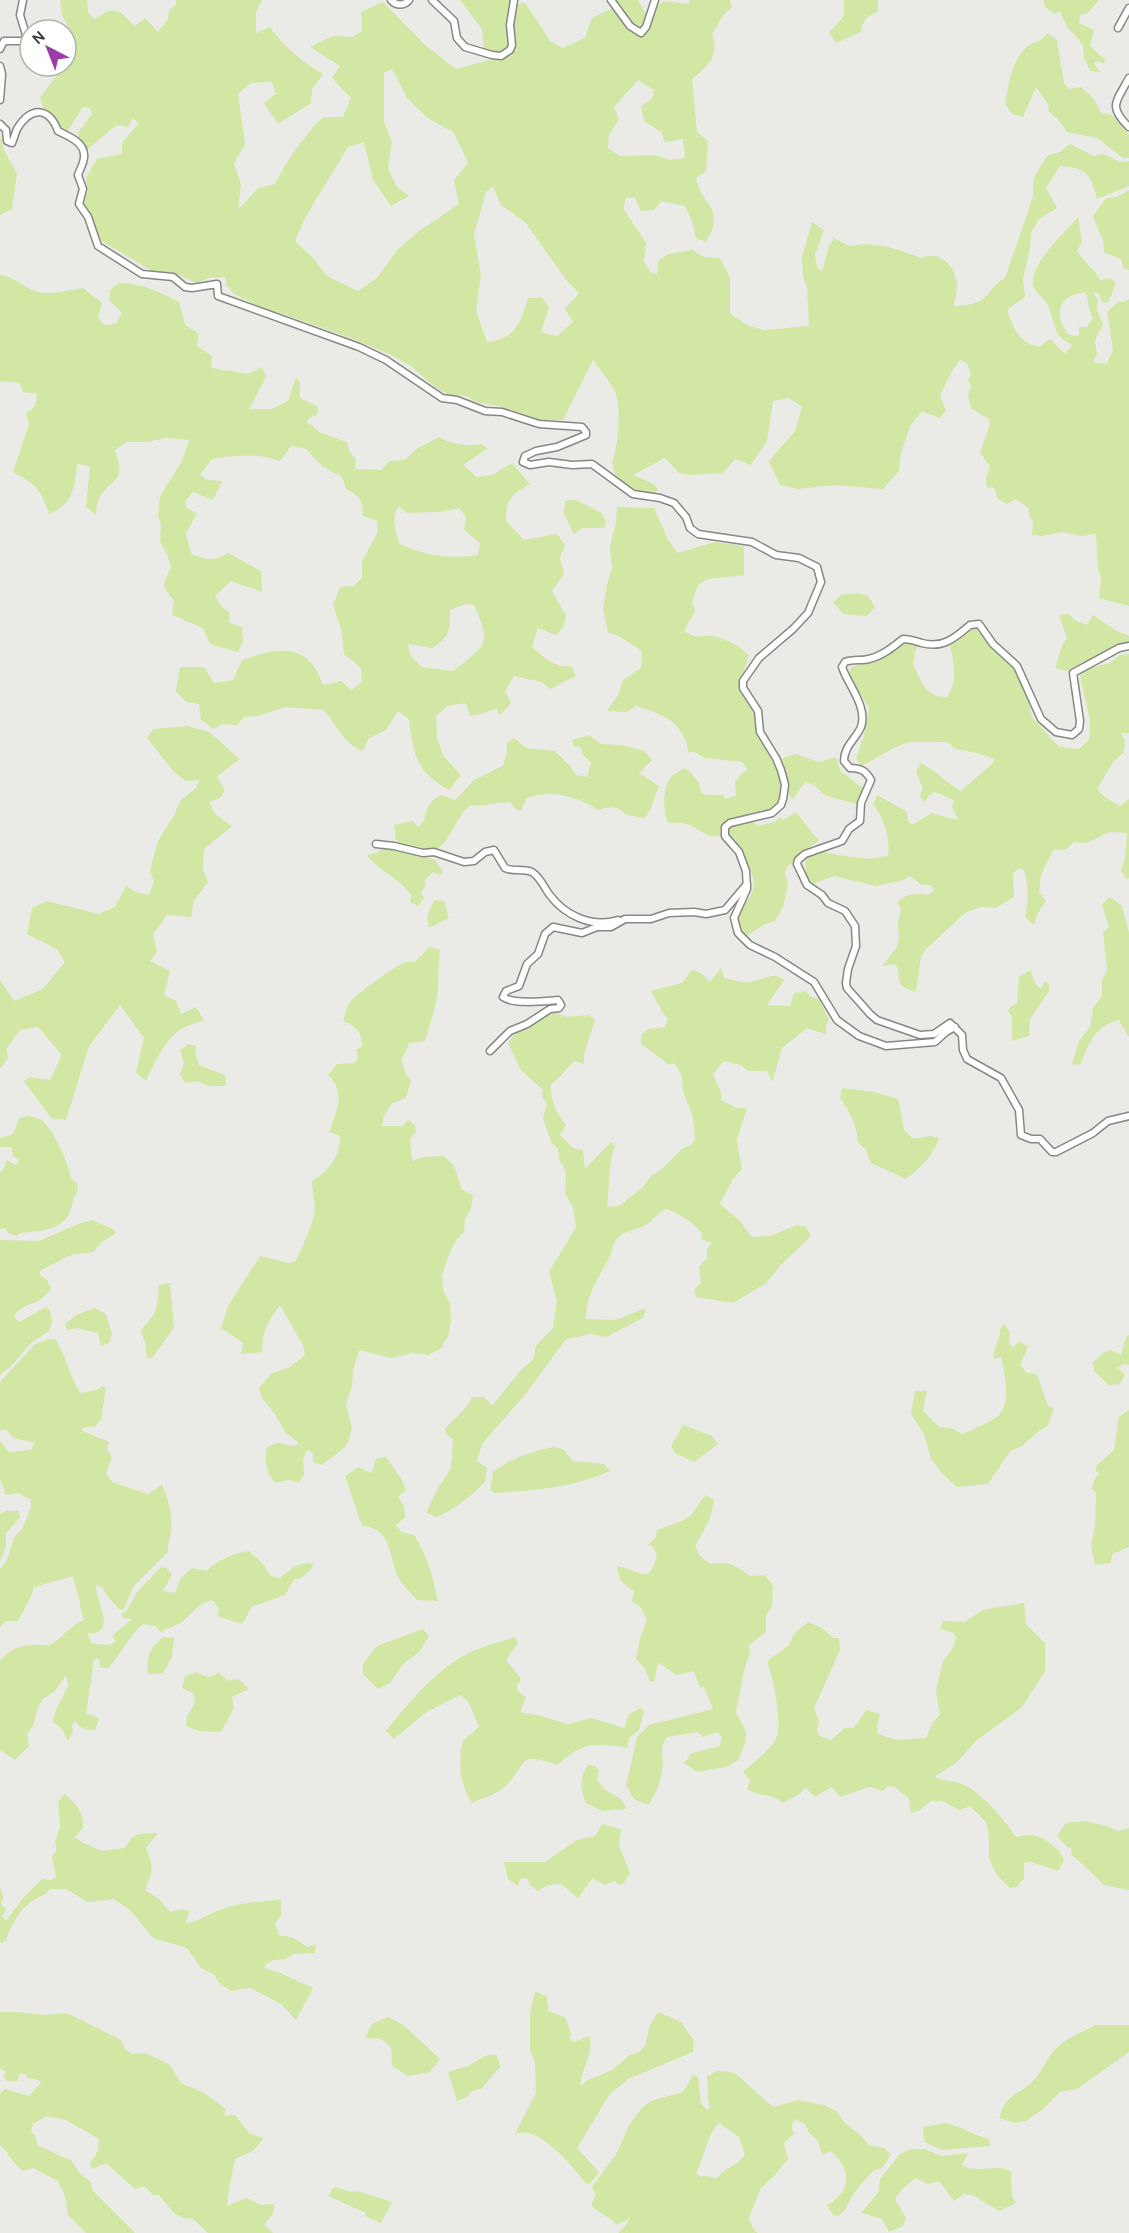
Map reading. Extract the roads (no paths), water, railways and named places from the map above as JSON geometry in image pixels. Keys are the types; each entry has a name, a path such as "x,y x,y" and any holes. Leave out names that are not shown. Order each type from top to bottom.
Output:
{"street":[{"path":"0,49 4,41 21,41 27,38 20,15 22,0"},
{"path":"391,0 403,5 409,0"},
{"path":"432,0 453,21 457,38 465,47 501,56 510,50 512,45 510,25 514,0"},
{"path":"611,0 630,26 640,33 646,27 655,0"},
{"path":"1118,28 1129,8"},
{"path":"0,66 2,74 0,100"},
{"path":"1129,78 1115,103 1115,109 1129,127"},
{"path":"0,123 6,130 7,141 12,143 18,128 27,117 35,112 42,112 53,119 58,131 74,139 84,152 85,158 78,175 83,189 79,204 88,217 98,246 142,274 173,277 185,287 192,288 217,284 218,296 222,299 234,301 359,347 386,360 442,398 457,400 485,411 502,412 539,424 582,427 586,435 557,447 530,453 525,456 523,462 530,465 549,462 572,465 592,464 633,494 660,498 674,503 686,517 690,528 698,534 752,542 776,555 799,558 817,567 821,582 808,613 759,658 744,681 743,688 759,711 760,732 781,770 785,792 781,805 772,813 730,823 725,827 724,836 744,861 747,883 744,897 735,912 734,918 738,933 750,945 775,957 814,982 833,1016 859,1036 878,1043 901,1046 935,1042 956,1027"},
{"path":"1129,646 1119,648 1073,673 1080,721 1079,729 1072,735 1056,732 1041,719 1017,666 993,644 979,624 970,625 948,642 930,645 903,639 874,658 845,662 842,667 863,713 861,726 846,750 844,761 850,768 859,768 867,773 872,780 861,803 860,821 849,829 842,841 805,854 798,860 797,867 807,885 822,895 828,903 844,911 855,926 855,956 848,969 847,988 878,1020 920,1035 934,1034 950,1023 956,1027 962,1035 963,1050 967,1059 996,1074 1005,1083 1018,1110 1021,1135 1031,1139 1040,1139 1052,1152 1093,1133 1108,1121 1129,1116"},
{"path":"376,844 423,854 434,852 464,862 474,861 485,852 494,850 505,868 533,873 551,897 575,917 588,922 651,919 669,913 706,914 725,910 747,883"},
{"path":"490,1051 510,1031 561,1005 558,1000 540,1000 529,1003 508,1001 503,997 506,991 519,986 527,964 541,950 543,938 548,930 556,926 582,933 597,927 610,927 625,919"}]}
